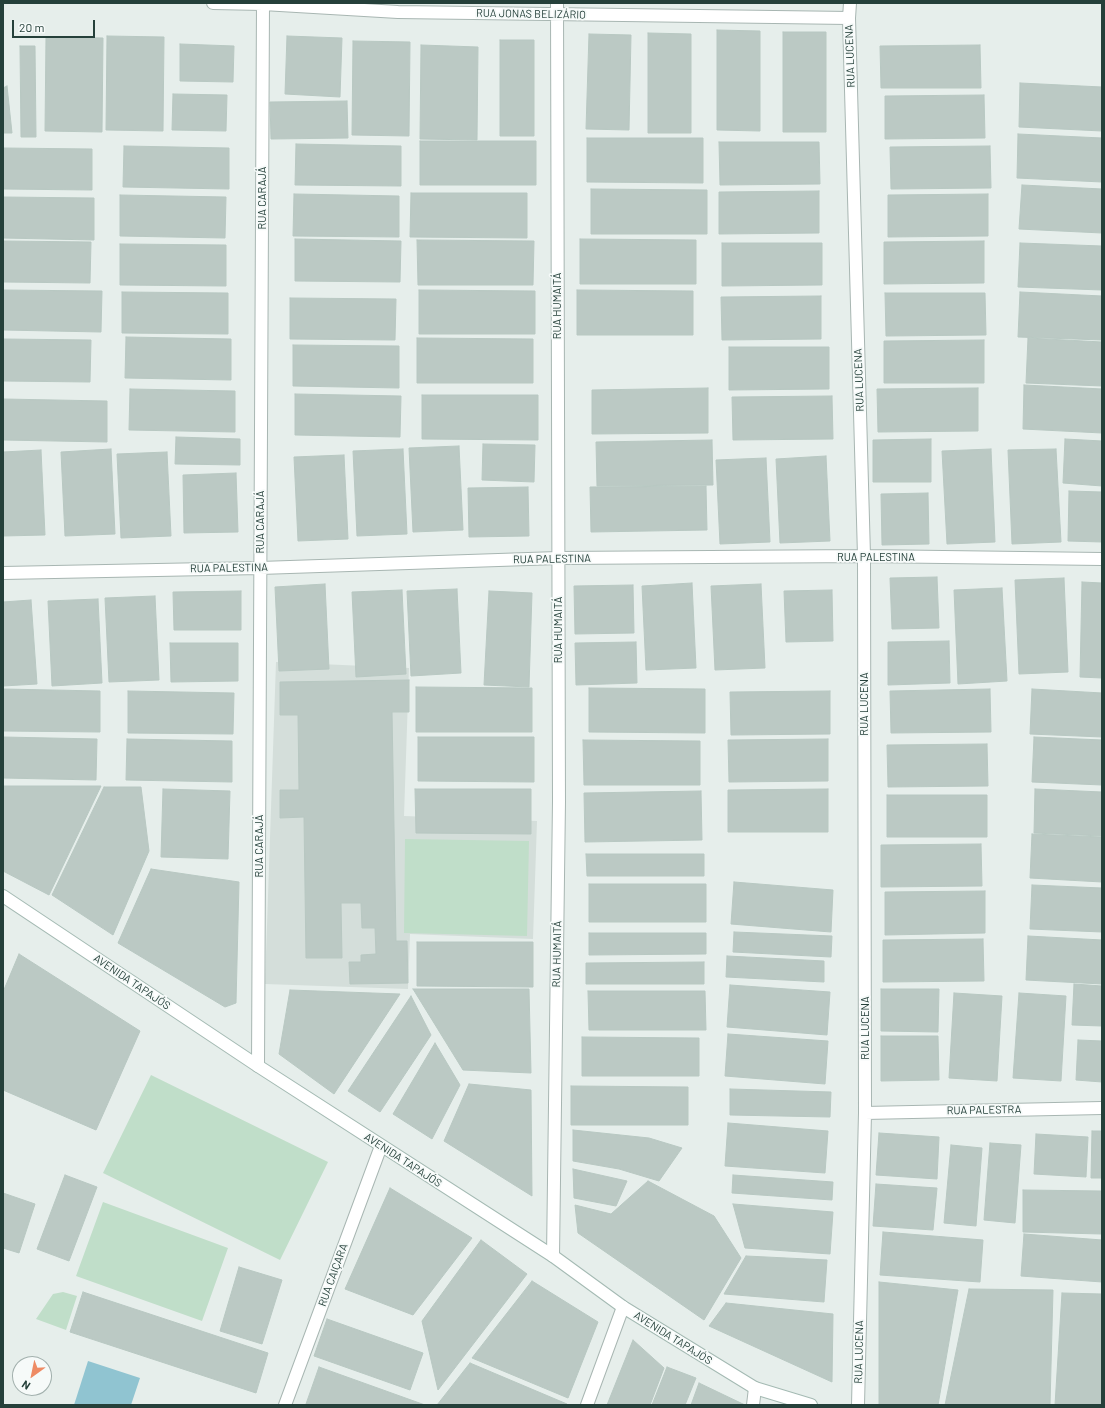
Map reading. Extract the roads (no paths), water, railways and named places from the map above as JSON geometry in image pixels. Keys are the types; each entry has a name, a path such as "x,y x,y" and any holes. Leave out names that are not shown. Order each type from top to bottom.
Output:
{"street":[{"name":"RUA JONAS BELIZÁRIO","path":"213,3 263,3 398,12 557,9 849,18"},
{"name":"RUA CARAJÁ","path":"258,1066 263,3"},
{"name":"RUA LUCENA","path":"850,3 849,18 864,556 865,1113 858,1405"},
{"name":"RUA HUMAITÁ","path":"553,1256 559,801 557,9"},
{"name":"RUA PALESTINA","path":"3,573 260,568 558,558 864,556 1102,559"},
{"name":"AVENIDA TAPAJÓS","path":"3,896 258,1066 553,1256 623,1307 755,1388 811,1405"},
{"name":"RUA PALESTRA","path":"865,1113 1102,1108"},
{"name":"RUA CAIÇARA","path":"285,1405 381,1146"},
{"path":"587,1405 623,1307"},
{"path":"753,1405 755,1388"}],"water":[{"path":"88,1361 140,1378 131,1405 74,1405"}]}
